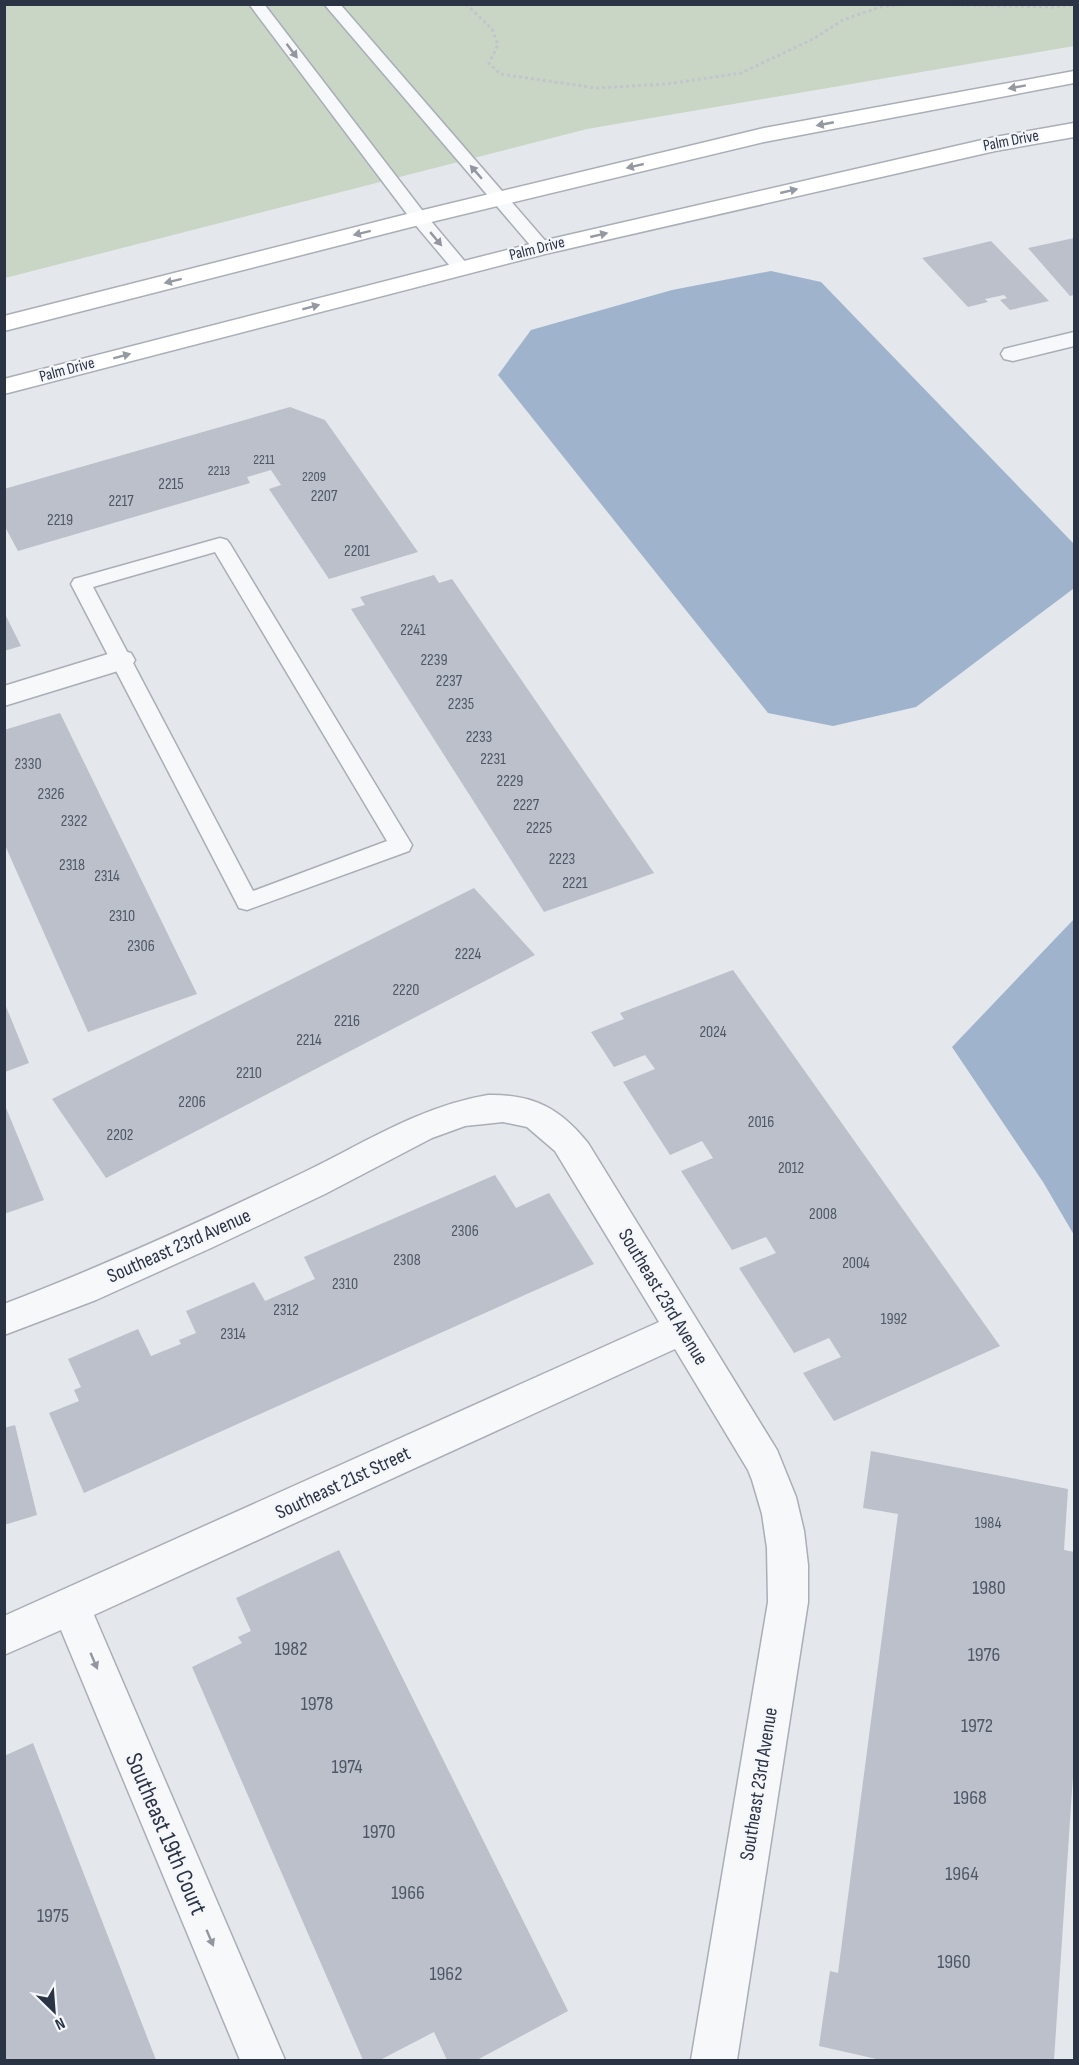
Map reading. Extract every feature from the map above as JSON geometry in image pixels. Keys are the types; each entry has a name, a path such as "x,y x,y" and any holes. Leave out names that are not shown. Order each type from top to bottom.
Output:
{"main road":[{"path":"4,324 419,218 764,135 1074,77"},
{"name":"Palm Drive","path":"4,387 542,248 995,144 1074,130"}],"street":[{"path":"1013,354 1074,339"},
{"path":"4,696 121,660"},
{"name":"Southeast 23rd Avenue","path":"4,1320 157,1258 321,1180 423,1127 468,1112 512,1109 549,1121 563,1134 681,1329 737,1415 764,1462 783,1514 789,1573 788,1602 714,2061"},
{"name":"Southeast 21st Street","path":"4,1636 681,1329"},
{"name":"Southeast 19th Court","path":"71,1607 262,2061"}],"lane":[{"path":"256,4 419,218 461,268"},
{"path":"332,4 542,248"},
{"path":"220,544 401,845 247,902 121,660 81,584 220,544"}],"path":[{"path":"466,4 492,29 498,45 489,63 500,74 596,88 667,84 741,73 813,39 843,20 880,7 906,4"},
{"path":"925,4 1053,8 1074,5"}],"green space":[{"path":"5,5 1074,5 1074,46 587,129 5,278"}],"water":[{"path":"771,271 821,282 1074,544 1073,589 916,707 833,726 768,713 498,375 531,330 672,290"},
{"path":"1074,919 1074,1235 1043,1182 952,1047"}],"building":[{"path":"1074,238 1074,295 1070,296 1028,248"},
{"path":"991,241 1049,301 1010,310 1000,300 1007,298 1004,295 985,299 988,302 968,307 922,258"},
{"path":"290,407 325,420 418,552 329,579 269,489 281,485 271,470 247,477 250,483 18,551 4,525 4,489"},
{"path":"434,575 439,583 452,579 654,873 544,912 351,609 365,605 360,597"},
{"path":"4,612 21,646 4,651"},
{"path":"60,713 197,994 88,1032 4,843 4,730"},
{"path":"474,888 535,955 106,1178 52,1099"},
{"path":"733,970 1000,1346 834,1421 803,1373 841,1357 829,1338 794,1353 739,1268 776,1253 766,1237 732,1250 681,1171 713,1158 702,1141 670,1155 623,1082 655,1069 645,1055 614,1067 591,1032 624,1019 620,1013"},
{"path":"5,1004 29,1063 5,1072"},
{"path":"4,1103 44,1200 4,1214"},
{"path":"495,1175 516,1208 549,1193 594,1264 84,1493 49,1413 79,1401 74,1390 81,1387 68,1359 138,1329 151,1356 181,1344 179,1340 196,1333 186,1311 254,1282 265,1301 315,1279 304,1257"},
{"path":"15,1425 37,1515 4,1525 4,1428"},
{"path":"871,1451 1068,1489 1064,1550 1074,1552 1074,1761 1054,2060 881,2060 819,2046 830,1971 838,1973 898,1514 863,1508"},
{"path":"339,1550 568,2011 477,2060 447,2060 434,2032 380,2060 363,2060 192,1667 242,1643 238,1637 251,1631 236,1598"},
{"path":"33,1743 156,2060 4,2060 4,1756"}]}
